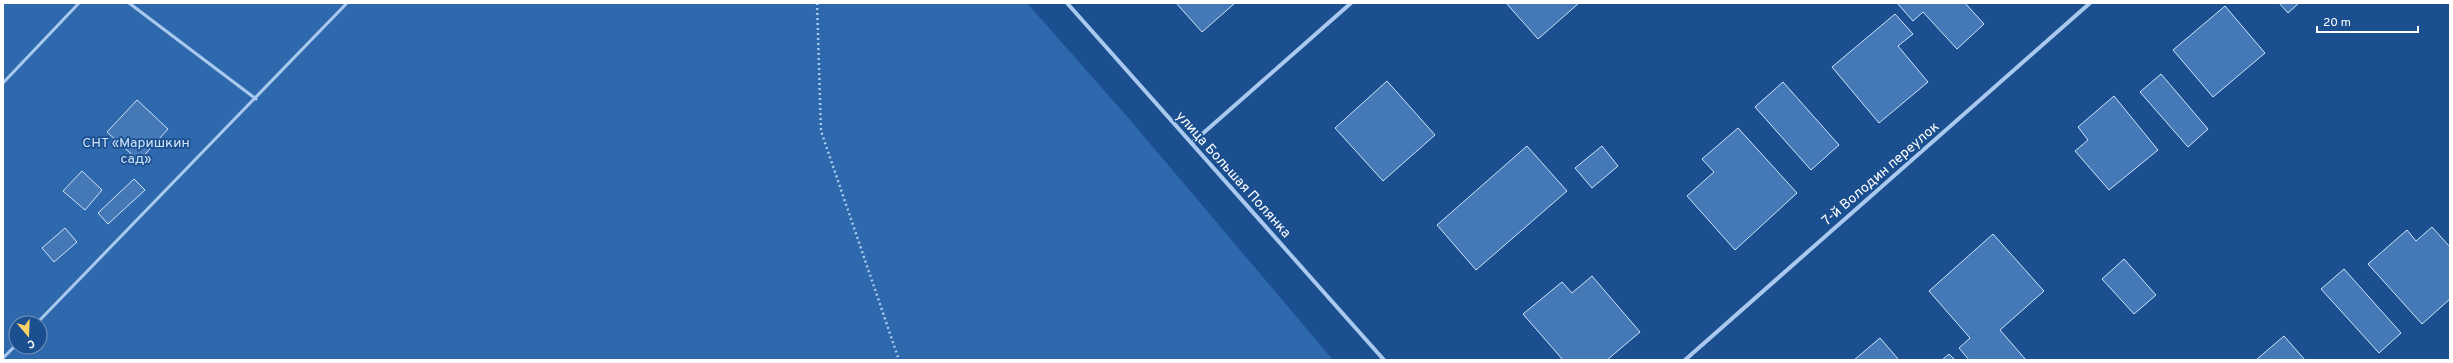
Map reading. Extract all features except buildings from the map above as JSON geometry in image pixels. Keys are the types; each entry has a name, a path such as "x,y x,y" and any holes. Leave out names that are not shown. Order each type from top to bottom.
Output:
{"street":[{"name":"улица Большая Полянка","path":"1067,3 1384,360"},
{"path":"1192,143 1351,3"},
{"name":"7-й Володин переулок","path":"1685,360 2090,3"}],"lane":[{"path":"3,83 79,3"},
{"path":"129,3 256,99"},
{"path":"45,315 256,99 347,3"}],"path":[{"path":"818,3 821,131 899,360"}],"green space":[{"name":"СНТ «Маришкин сад»","path":"3,3 1027,3 1131,121 1333,360 3,360"}]}
